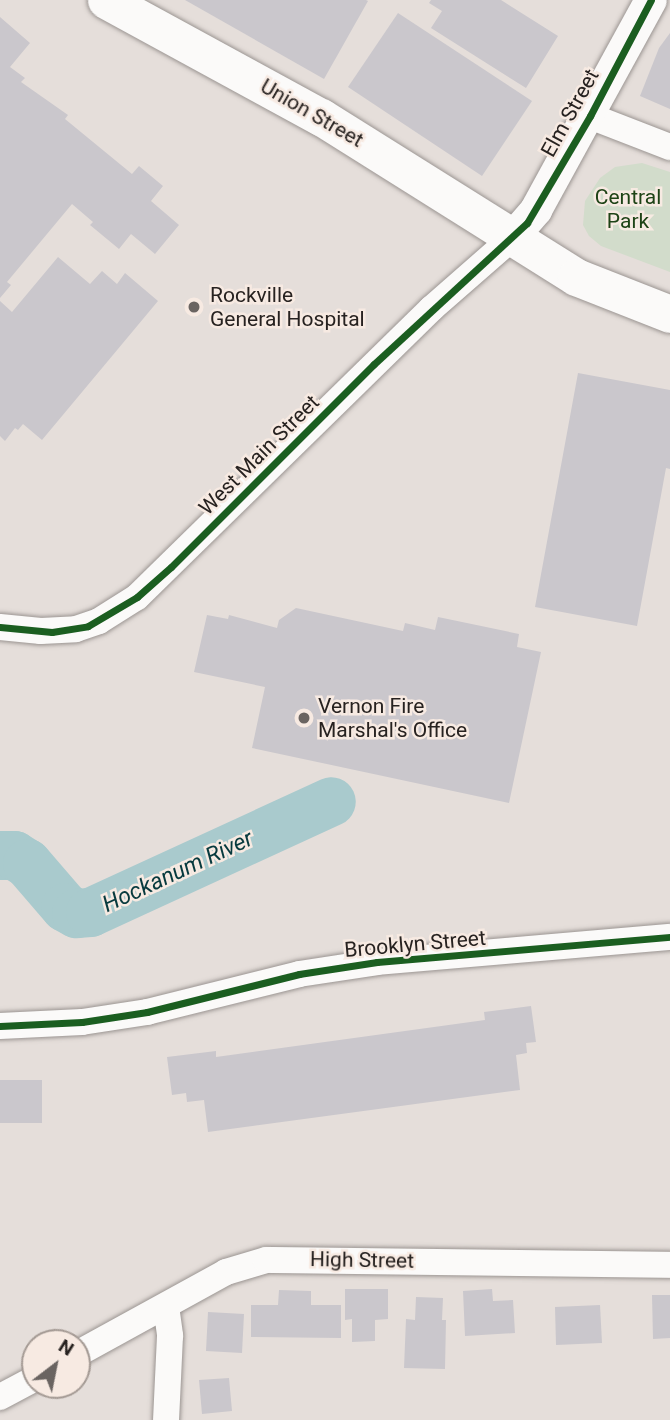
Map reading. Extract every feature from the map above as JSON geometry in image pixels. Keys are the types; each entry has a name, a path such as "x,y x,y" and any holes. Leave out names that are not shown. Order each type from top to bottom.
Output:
{"main road":[{"name":"Union Street","path":"106,0 321,117 512,238"},
{"path":"512,238 576,277 670,314"}],"street":[{"name":"Elm Street","path":"512,238 536,210 590,116 651,0"},
{"path":"590,116 670,147"},
{"name":"West Main Street","path":"0,627 41,631 76,629 99,621 136,597 412,327 512,238"},
{"name":"Brooklyn Street","path":"0,1026 82,1022 147,1012 299,974 377,962 670,937"},
{"name":"High Street","path":"91,1346 240,1266 266,1260 670,1265"},
{"path":"166,1306 170,1336 166,1420"},
{"path":"0,1397 21,1385"}],"green space":[{"name":"Central Park","path":"642,163 670,172 670,272 601,246 589,236 583,225 585,201 600,178 615,167"}],"building":[{"path":"185,0 366,0 368,1 324,79"},
{"path":"431,0 501,0 558,36 526,88 431,28 442,11 429,3"},
{"path":"398,13 532,101 482,176 348,87"},
{"path":"0,17 30,43 10,67 25,78 21,82 68,115 65,119 132,174 139,166 163,186 151,201 179,225 155,254 131,234 119,249 90,225 93,222 72,204 7,282 11,285 0,298"},
{"path":"670,33 670,109 640,96 659,48"},
{"path":"58,257 90,284 102,271 117,284 125,273 158,301 42,440 23,424 18,430 15,428 5,441 0,436 0,301 12,312"},
{"path":"578,373 670,390 670,469 666,468 637,626 535,607"},
{"path":"296,608 403,631 405,623 435,630 438,617 519,634 517,647 541,652 509,803 252,748 265,687 194,672 207,615 228,619 229,615 277,628 279,620"},
{"path":"531,1006 536,1042 526,1043 527,1053 516,1055 520,1090 208,1132 204,1100 187,1102 186,1093 172,1095 167,1057 216,1051 216,1057 485,1020 484,1012"},
{"path":"0,1080 42,1080 42,1123 0,1123"},
{"path":"345,1289 388,1289 388,1319 375,1320 375,1341 352,1342 352,1319 345,1320"},
{"path":"492,1289 493,1301 513,1300 515,1333 465,1336 463,1291"},
{"path":"279,1290 311,1291 311,1305 341,1305 341,1338 251,1337 251,1305 278,1305"},
{"path":"652,1295 670,1295 670,1338 653,1339"},
{"path":"416,1297 443,1298 442,1320 446,1320 445,1369 404,1368 406,1319 415,1320"},
{"path":"600,1305 602,1343 556,1345 555,1307"},
{"path":"208,1312 244,1314 242,1353 206,1351"},
{"path":"229,1378 232,1411 202,1414 199,1380"}],"waterway":[{"name":"Hockanum River","path":"0,855 14,855 27,863 65,907 76,913 90,912 331,801"}],"cycle path":[{"path":"0,627 52,632 88,626 137,597 171,567 374,364 527,223 590,116 651,0"},
{"path":"0,1026 82,1022 147,1012 299,974 377,962 670,937"}],"place":[{"name":"Rockville General Hospital","path":"194,307"},
{"name":"Vernon Fire Marshal's Office","path":"304,718"}]}
